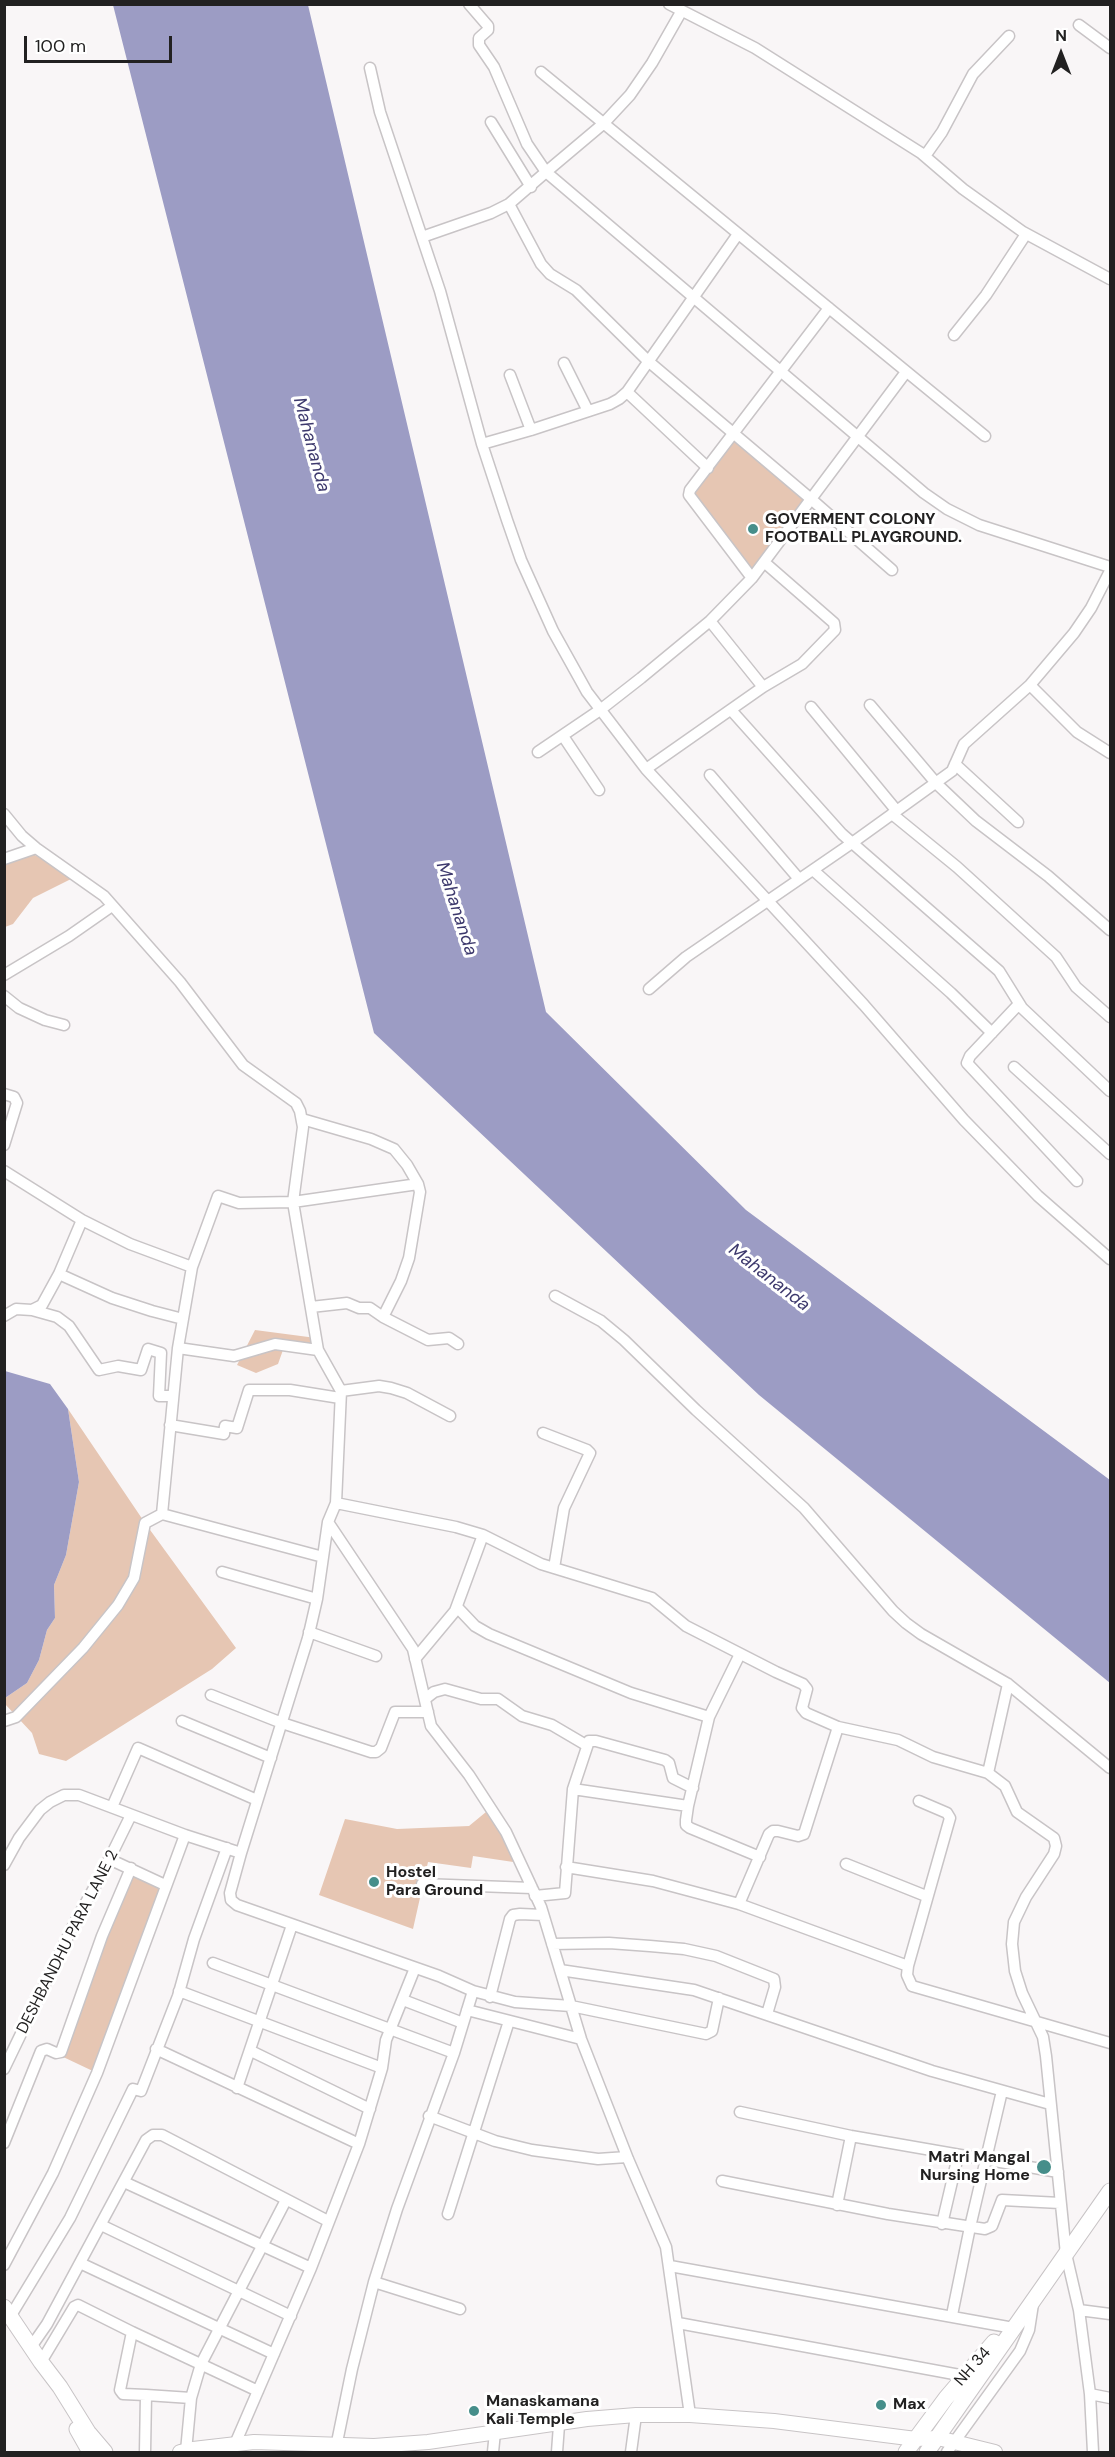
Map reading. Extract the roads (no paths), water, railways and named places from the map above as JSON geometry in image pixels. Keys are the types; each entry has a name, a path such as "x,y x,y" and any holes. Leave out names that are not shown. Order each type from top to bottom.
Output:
{"main road":[{"path":"927,2452 1110,2191"},
{"name":"NH 34","path":"910,2443 1044,2286"},
{"path":"7,2312 40,2362 60,2387 88,2432 105,2452"},
{"path":"56,2384 90,2452"},
{"path":"183,2452 254,2442 335,2449 559,2425 587,2419 636,2415 690,2415 774,2421 910,2443 938,2438 952,2447 995,2452"}],"street":[{"path":"469,4 488,26 488,30 479,38 479,45 494,67 527,144 546,172 924,493 964,518 997,532 1110,567"},
{"path":"669,4 755,48 925,156 963,189 1026,234 1110,279"},
{"path":"422,237 490,213 508,204 531,187 603,124 640,82 681,12"},
{"path":"1079,26 1110,48"},
{"path":"925,156 942,132 973,74 1009,36"},
{"path":"370,68 380,112 440,291 482,444 521,560 563,652 600,710 646,769 769,901 1005,1164 1110,1259"},
{"path":"541,72 985,436"},
{"path":"491,122 531,187"},
{"path":"508,204 546,270 576,290 648,361 735,432 892,570"},
{"path":"482,444 610,404 627,392 738,234"},
{"path":"954,335 986,295 1026,234"},
{"path":"752,578 690,497 690,490 829,308"},
{"path":"564,363 588,411"},
{"path":"538,752 600,710 710,621 752,578 906,372"},
{"path":"510,375 531,430"},
{"path":"627,392 708,468"},
{"path":"646,769 763,687 802,664 836,627 764,562"},
{"path":"649,989 686,957 952,771 964,744 1030,685 1074,633 1091,608 1110,571"},
{"path":"710,621 763,687"},
{"path":"1030,685 1077,732 1110,753"},
{"path":"870,705 936,783 976,821 1048,876 1110,930"},
{"path":"811,707 894,812 1056,957 1076,987 1110,1017"},
{"path":"731,710 811,802 852,843 999,971 1019,1004 1110,1091"},
{"path":"563,736 599,790"},
{"path":"955,764 1018,822"},
{"path":"710,775 799,879"},
{"path":"4,814 36,848 104,896 180,982 243,1065 296,1103 302,1119 293,1202 318,1350 340,1394 336,1503 328,1522 317,1599 309,1632 240,1853 230,1893 231,1900 237,1905 490,1997 516,2002 571,2006 706,2034 712,2031 719,1998"},
{"path":"4,859 36,848"},
{"path":"813,870 951,993 992,1033"},
{"path":"4,975 69,936 112,906"},
{"path":"4,996 19,1008 45,1020 64,1025"},
{"path":"1019,1004 970,1056 968,1063 1077,1181"},
{"path":"1014,1067 1110,1154"},
{"path":"4,1094 14,1097 17,1103 4,1144"},
{"path":"302,1119 387,1145 401,1156 418,1184 420,1199 409,1258 401,1281 383,1317"},
{"path":"4,1171 82,1220 130,1244 192,1267"},
{"path":"162,1514 178,1348 192,1267 218,1197 239,1203 293,1202 418,1184"},
{"path":"32,1310 42,1305 59,1275 82,1220"},
{"path":"59,1275 112,1298 183,1319"},
{"path":"555,1296 600,1321 624,1340 688,1403 804,1508 906,1623 1008,1684 1110,1768"},
{"path":"311,1307 348,1303 359,1308 370,1308 428,1340 449,1338 458,1344"},
{"path":"4,1316 16,1309 32,1310 57,1317 69,1326 99,1370 118,1366 141,1370 148,1349 161,1353 159,1396 173,1395"},
{"path":"178,1348 234,1356 275,1344 318,1350"},
{"path":"170,1425 224,1434 225,1426 237,1428 249,1390 290,1390 340,1394 379,1386 407,1393 450,1416"},
{"path":"543,1433 590,1453 564,1508 554,1568"},
{"path":"336,1503 456,1527 483,1535 554,1568 652,1598 686,1626 803,1684 807,1689 803,1711 838,1727 898,1740 933,1758 988,1773 1005,1786 1017,1812 1054,1838 1056,1846 1054,1854 1026,1897 1014,1922 1012,1944 1015,1971 1022,1994 1037,2022 1047,2056 1060,2203 1066,2254 1079,2310 1090,2394 1093,2452"},
{"path":"4,1721 16,1717 83,1648 118,1605 134,1578 145,1523 162,1514 323,1557"},
{"path":"328,1522 413,1649 431,1726 470,1775 506,1832 534,1892 581,2039 627,2157 660,2230 670,2266 690,2415"},
{"path":"415,1659 448,1622 457,1607 483,1535"},
{"path":"222,1572 317,1599"},
{"path":"457,1607 475,1626 489,1634 631,1693 709,1717"},
{"path":"309,1632 376,1656"},
{"path":"740,1654 709,1717 688,1806 686,1825 760,1857"},
{"path":"988,1773 1008,1684"},
{"path":"425,1699 434,1692 445,1689 481,1699 498,1699 522,1716 552,1725 586,1745"},
{"path":"211,1695 282,1723 371,1752 376,1752 381,1748 395,1712 428,1712"},
{"path":"182,1721 271,1758"},
{"path":"739,1904 769,1834 773,1831 798,1836 804,1834 838,1727"},
{"path":"422,1884 565,1893 573,1789 586,1745 593,1740 665,1760 669,1763 673,1778 693,1788"},
{"path":"112,1808 138,1748 257,1800"},
{"path":"573,1789 688,1806"},
{"path":"4,1865 19,1838 40,1810 64,1795 79,1795 240,1853"},
{"path":"919,1801 950,1816 908,1966 907,1975 912,1986 1110,2043"},
{"name":"DESHBANDHU PARA LANE 2","path":"4,2069 73,1926 131,1815"},
{"path":"4,2265 53,2173 97,2073 185,1835"},
{"path":"7,2312 70,2218 133,2089 141,2091 180,1991 194,1939 227,1848"},
{"path":"110,1858 165,1885"},
{"path":"846,1863 926,1896"},
{"path":"566,1867 652,1881 739,1904 908,1966"},
{"path":"4,2143 41,2051 47,2049 56,2053 61,2052 102,1936 131,1868"},
{"path":"490,1997 510,1919 520,1914 543,1915"},
{"path":"237,2088 292,1925"},
{"path":"552,1944 609,1943 684,1949 716,1956 774,1979 767,2014"},
{"path":"213,1964 454,2053"},
{"path":"235,2445 311,2268 359,2144 382,2068 384,2048 415,1968"},
{"path":"560,1970 672,1985 719,1998 932,2071 1050,2104"},
{"path":"180,1991 382,2068"},
{"path":"335,2449 374,2282 473,1992"},
{"path":"403,2000 463,2023"},
{"path":"467,2010 581,2039"},
{"path":"448,2214 509,2021"},
{"path":"156,2049 359,2144"},
{"path":"250,2050 370,2109"},
{"path":"952,2315 1002,2091"},
{"path":"740,2112 851,2136 1058,2172"},
{"path":"429,2116 474,2133 532,2150 598,2159 627,2157"},
{"path":"31,2347 47,2324 146,2140 153,2135 162,2135 328,2221"},
{"path":"837,2205 851,2136"},
{"path":"942,2224 958,2156"},
{"path":"722,2181 942,2224 989,2229 1002,2200 1060,2203"},
{"path":"124,2182 311,2268"},
{"path":"183,2452 191,2398 201,2364 286,2200"},
{"path":"101,2225 291,2316"},
{"path":"80,2263 274,2354"},
{"path":"670,2266 952,2315 1008,2327"},
{"path":"374,2282 460,2309"},
{"path":"952,2447 1020,2351 1029,2330 1034,2300"},
{"path":"40,2362 74,2307 78,2305 258,2391"},
{"path":"1079,2310 1110,2314"},
{"path":"678,2323 965,2376"},
{"path":"132,2332 121,2392 191,2398"},
{"path":"1090,2394 1110,2398"},
{"path":"145,2452 146,2395"},
{"path":"631,2452 636,2415"},
{"path":"557,2452 559,2425"},
{"path":"493,2452 495,2432"},
{"path":"897,2452 910,2443"}],"water":[{"name":"Mahananda","path":"113,5 308,5 546,1012 746,1210 1110,1480 1110,1683 759,1395 374,1033"},
{"path":"5,1371 50,1384 68,1409 79,1482 66,1555 54,1585 55,1618 47,1630 39,1660 27,1683 5,1698"}],"place":[{"name":"GOVERMENT COLONY FOOTBALL PLAYGROUND.","path":"753,529"},
{"name":"Hostel Para Ground","path":"374,1882"},
{"name":"Matri Mangal Nursing Home","path":"1044,2167"},
{"name":"Max","path":"881,2405"},
{"name":"Manaskamana Kali Temple","path":"474,2411"}]}
